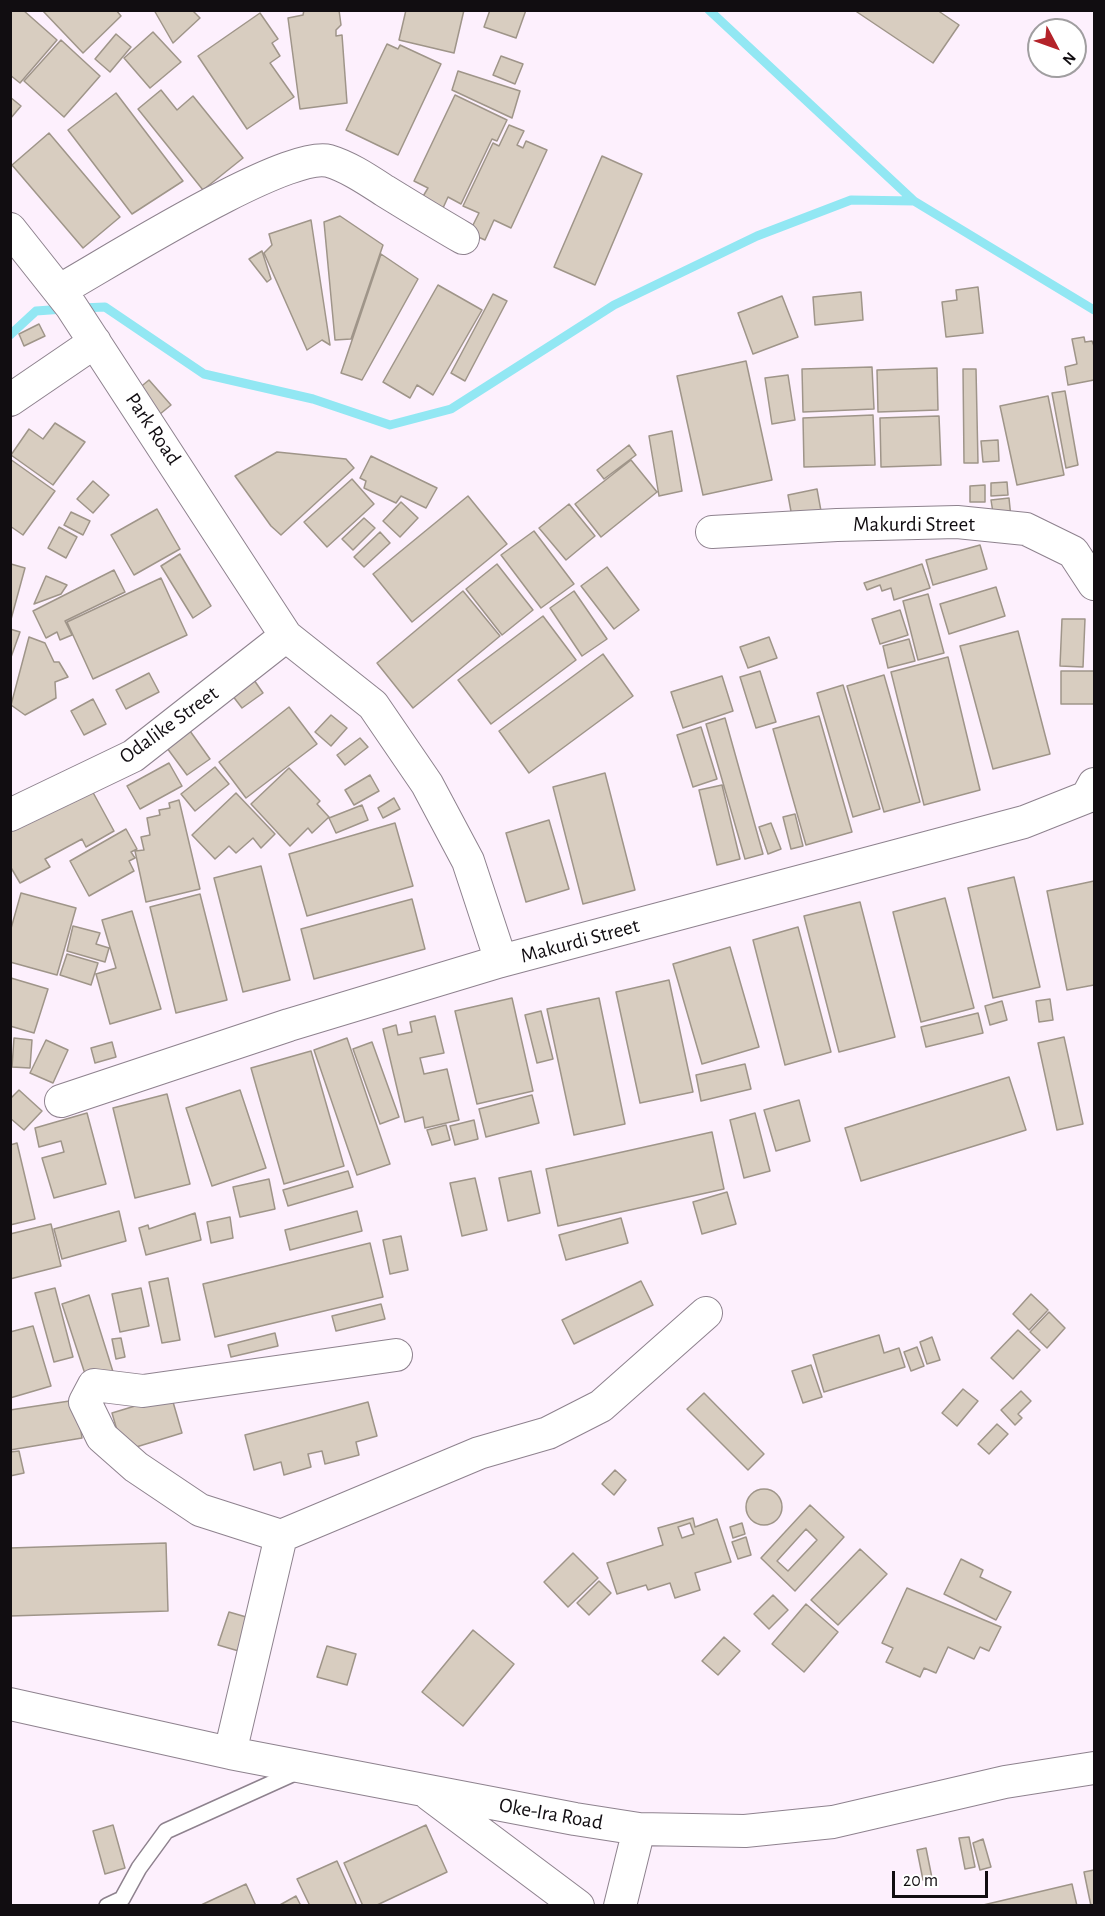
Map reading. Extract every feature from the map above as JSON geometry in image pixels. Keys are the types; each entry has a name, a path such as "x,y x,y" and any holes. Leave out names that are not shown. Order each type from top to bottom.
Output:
{"street":[{"path":"10,400 78,317 213,201 258,180 302,164 327,161 357,174 463,238"},
{"name":"Park Road","path":"10,230 78,317 286,636 373,705 428,784 468,861 501,961"},
{"name":"Makurdi Street","path":"712,532 957,522 1026,529 1073,552 1095,584"},
{"name":"Odalike Street","path":"10,815 133,756 286,636"},
{"name":"Makurdi Street","path":"61,1101 289,1025 501,961 991,832 1087,797 1095,784"},
{"path":"396,1355 143,1391 94,1385 85,1402 102,1437 136,1467 200,1510 281,1536 479,1453 548,1433 601,1406 706,1313"},
{"path":"230,1752 281,1536"},
{"name":"Oke-Ira Road","path":"10,1704 307,1768 639,1829 745,1831 833,1822 1005,1782 1095,1768"},
{"path":"424,1791 578,1905"},
{"path":"620,1905 639,1829"}],"lane":[{"path":"107,1905 122,1899 166,1831 307,1768"}],"building":[{"path":"10,10 23,10 57,40 20,83 10,75"},
{"path":"42,10 116,10 121,16 83,53"},
{"path":"154,10 192,10 200,18 173,43"},
{"path":"304,10 339,10 341,25 336,30 336,36 342,35 347,103 300,109 288,18 303,15"},
{"path":"406,10 464,10 454,53 399,40"},
{"path":"490,10 526,10 516,38 484,27"},
{"path":"854,10 937,10 959,25 933,63"},
{"path":"260,13 278,39 272,43 280,56 270,63 294,97 247,129 198,56"},
{"path":"153,32 181,62 150,88 124,58"},
{"path":"116,34 131,47 110,72 95,59"},
{"path":"61,40 100,76 64,117 24,81"},
{"path":"387,44 398,49 400,45 441,64 398,155 346,130"},
{"path":"501,56 523,64 515,84 493,75"},
{"path":"458,71 520,91 512,118 452,90"},
{"path":"161,90 177,110 193,96 243,158 203,190 138,109"},
{"path":"116,93 183,181 132,214 68,130"},
{"path":"455,95 507,120 497,141 492,139 461,204 448,197 443,208 422,198 428,188 414,181"},
{"path":"10,97 21,106 10,119"},
{"path":"509,125 524,131 517,145 523,148 526,141 547,150 511,228 494,220 485,240 469,233 479,213 463,206 493,143 499,146"},
{"path":"49,133 120,217 83,248 12,165"},
{"path":"602,156 642,174 595,285 554,267"},
{"path":"340,216 383,245 351,339 335,340 324,222"},
{"path":"311,220 330,345 322,340 307,350 264,253 272,245 269,234"},
{"path":"262,251 271,279 267,282 249,259"},
{"path":"381,254 418,279 362,380 341,373"},
{"path":"438,285 482,310 433,395 417,385 410,398 383,382"},
{"path":"978,287 983,333 946,337 942,302 957,300 956,290"},
{"path":"861,292 863,320 815,325 813,297"},
{"path":"493,294 507,301 465,381 451,373"},
{"path":"782,296 798,337 753,354 738,313"},
{"path":"39,324 45,336 24,346 19,334"},
{"path":"1084,337 1085,342 1092,341 1094,346 1094,380 1068,385 1065,367 1077,364 1072,339"},
{"path":"746,361 772,480 703,495 677,376"},
{"path":"872,367 874,409 803,412 802,369"},
{"path":"937,368 938,410 878,412 877,370"},
{"path":"963,369 976,369 978,463 964,463"},
{"path":"788,375 795,420 772,424 765,378"},
{"path":"149,380 171,405 154,419 132,394"},
{"path":"1065,391 1078,465 1066,468 1052,393"},
{"path":"1048,396 1064,475 1017,485 1000,406"},
{"path":"873,415 875,465 804,467 803,418"},
{"path":"939,416 941,465 881,467 880,418"},
{"path":"55,423 85,442 53,485 11,455 29,429 43,439"},
{"path":"672,431 682,491 659,496 649,436"},
{"path":"998,440 999,461 983,462 981,441"},
{"path":"629,445 636,455 604,479 597,470"},
{"path":"277,452 346,459 354,468 281,535 271,526 235,476"},
{"path":"371,456 437,488 426,508 401,496 396,503 364,488 366,481 360,478"},
{"path":"10,459 55,491 23,535 10,526"},
{"path":"631,460 657,492 601,537 575,504"},
{"path":"352,479 374,504 327,547 304,522"},
{"path":"93,481 109,495 93,513 77,499"},
{"path":"1007,482 1008,495 991,496 991,483"},
{"path":"985,485 985,502 970,502 970,486"},
{"path":"817,489 821,511 792,517 788,495"},
{"path":"468,496 507,544 412,622 373,574"},
{"path":"1009,498 1011,518 994,519 991,500"},
{"path":"401,502 418,518 400,537 383,521"},
{"path":"569,504 595,536 566,560 539,528"},
{"path":"157,509 180,549 134,575 111,535"},
{"path":"71,512 90,521 83,535 64,525"},
{"path":"364,518 375,528 353,550 342,539"},
{"path":"59,527 77,537 66,558 48,548"},
{"path":"534,531 574,584 541,608 501,555"},
{"path":"380,532 390,543 364,567 354,557"},
{"path":"980,545 987,569 933,585 926,560"},
{"path":"180,554 211,606 193,618 161,566"},
{"path":"497,564 533,610 502,635 466,589"},
{"path":"922,564 930,588 894,600 891,588 882,591 880,585 867,590 864,583"},
{"path":"10,565 25,568 10,623"},
{"path":"607,567 639,610 614,629 581,586"},
{"path":"114,570 125,592 65,621 72,635 60,640 57,632 46,638 33,611"},
{"path":"46,576 67,585 61,594 34,604"},
{"path":"161,578 187,635 93,679 67,622"},
{"path":"996,587 1005,616 949,634 940,604"},
{"path":"463,591 500,636 413,708 377,663"},
{"path":"574,591 607,639 582,656 550,608"},
{"path":"928,594 944,653 918,660 903,601"},
{"path":"900,610 908,635 880,644 872,619"},
{"path":"543,616 576,660 491,724 458,680"},
{"path":"1062,619 1085,619 1083,667 1060,666"},
{"path":"10,629 20,632 10,660"},
{"path":"1018,631 1050,754 993,769 960,646"},
{"path":"29,637 45,643 54,662 59,662 68,677 55,682 56,698 25,715 11,705"},
{"path":"769,637 777,658 748,668 740,647"},
{"path":"909,639 915,661 888,668 883,646"},
{"path":"603,654 633,696 529,773 499,731"},
{"path":"948,657 980,790 924,805 891,672"},
{"path":"760,671 776,722 756,728 740,677"},
{"path":"1061,671 1094,671 1094,704 1061,704"},
{"path":"149,673 159,692 126,709 116,690"},
{"path":"884,675 920,802 884,812 847,686"},
{"path":"722,676 733,711 683,728 671,692"},
{"path":"254,680 263,693 242,708 232,695"},
{"path":"843,685 880,809 853,817 817,693"},
{"path":"93,699 106,724 84,735 71,711"},
{"path":"289,707 317,744 246,798 219,762"},
{"path":"331,715 347,728 331,746 315,732"},
{"path":"819,716 852,832 806,845 773,729"},
{"path":"725,718 763,854 745,859 706,724"},
{"path":"701,727 717,779 693,787 677,735"},
{"path":"190,731 210,759 187,775 167,748"},
{"path":"360,738 368,747 345,765 337,755"},
{"path":"169,763 182,786 140,809 127,786"},
{"path":"215,767 229,784 195,811 181,794"},
{"path":"289,768 320,801 317,804 329,817 312,833 308,828 290,846 251,804"},
{"path":"605,773 635,890 583,904 553,787"},
{"path":"370,775 379,791 354,805 345,790"},
{"path":"722,785 740,859 717,865 699,790"},
{"path":"90,787 114,831 86,847 82,839 45,859 50,867 20,883 10,866 10,831"},
{"path":"236,793 275,834 261,848 253,838 236,853 229,846 215,859 192,835"},
{"path":"394,798 400,809 383,818 378,808"},
{"path":"179,800 200,889 146,902 135,851 144,850 141,837 150,835 147,818 160,815 159,810 170,808 169,803"},
{"path":"362,805 368,820 336,833 329,818"},
{"path":"795,814 803,846 791,849 783,817"},
{"path":"549,820 569,889 526,902 506,833"},
{"path":"395,823 413,886 307,916 289,854"},
{"path":"771,823 781,849 768,854 759,827"},
{"path":"126,829 137,849 131,852 135,858 129,861 134,871 89,896 70,861"},
{"path":"261,866 290,980 243,992 214,878"},
{"path":"1014,877 1040,987 993,998 968,888"},
{"path":"1094,881 1094,985 1067,990 1047,891"},
{"path":"21,893 76,908 57,975 10,962 10,932"},
{"path":"200,894 227,1000 176,1013 150,907"},
{"path":"945,898 974,1008 921,1022 893,912"},
{"path":"412,899 425,949 314,979 301,929"},
{"path":"860,902 895,1037 839,1052 804,916"},
{"path":"132,911 161,1009 110,1024 96,974 116,968 102,920"},
{"path":"73,926 100,933 96,944 109,948 105,962 67,951"},
{"path":"798,927 831,1052 785,1065 753,940"},
{"path":"730,947 759,1047 702,1064 673,964"},
{"path":"67,954 98,963 91,985 60,975"},
{"path":"11,978 48,989 34,1033 10,1026"},
{"path":"669,980 693,1092 640,1103 616,992"},
{"path":"512,998 533,1091 477,1104 455,1011"},
{"path":"599,998 625,1124 574,1135 547,1009"},
{"path":"1050,999 1053,1020 1039,1022 1036,1001"},
{"path":"1002,1001 1007,1020 990,1025 985,1006"},
{"path":"541,1011 553,1059 537,1063 525,1015"},
{"path":"978,1013 983,1033 926,1047 921,1027"},
{"path":"435,1016 444,1053 420,1058 424,1074 447,1069 459,1120 425,1128 423,1117 405,1122 383,1029 396,1025 398,1035 412,1032 410,1022"},
{"path":"1064,1037 1083,1124 1057,1130 1038,1043"},
{"path":"14,1038 32,1040 30,1068 12,1067"},
{"path":"347,1038 390,1164 357,1175 314,1050"},
{"path":"46,1040 68,1050 53,1083 30,1073"},
{"path":"112,1042 116,1057 95,1063 91,1048"},
{"path":"372,1042 399,1117 380,1124 353,1049"},
{"path":"311,1051 344,1166 284,1184 251,1068"},
{"path":"745,1064 751,1089 701,1101 696,1075"},
{"path":"1009,1077 1026,1130 861,1181 845,1128"},
{"path":"19,1090 42,1111 24,1130 10,1118 10,1099"},
{"path":"240,1090 266,1168 212,1186 186,1108"},
{"path":"167,1094 190,1184 135,1198 113,1108"},
{"path":"532,1095 539,1123 486,1137 479,1109"},
{"path":"799,1100 810,1141 776,1151 764,1110"},
{"path":"87,1113 106,1184 54,1198 42,1158 64,1152 61,1141 39,1147 35,1128"},
{"path":"755,1113 770,1171 744,1178 730,1120"},
{"path":"474,1120 478,1139 455,1145 450,1126"},
{"path":"446,1125 450,1140 432,1145 427,1130"},
{"path":"712,1132 724,1189 558,1226 546,1169"},
{"path":"17,1143 35,1219 10,1225 10,1145"},
{"path":"348,1171 353,1187 288,1206 283,1190"},
{"path":"531,1171 540,1213 508,1221 499,1178"},
{"path":"475,1178 487,1230 462,1236 450,1183"},
{"path":"269,1179 275,1209 240,1217 233,1187"},
{"path":"727,1192 736,1224 702,1234 693,1202"},
{"path":"119,1211 126,1241 62,1259 54,1229"},
{"path":"357,1211 362,1231 290,1250 285,1230"},
{"path":"195,1213 201,1240 146,1255 139,1228 148,1225 149,1229"},
{"path":"230,1217 233,1238 211,1243 207,1222"},
{"path":"621,1218 628,1243 566,1260 559,1235"},
{"path":"51,1224 61,1266 10,1279 10,1234"},
{"path":"401,1236 408,1270 390,1274 383,1240"},
{"path":"370,1243 383,1297 215,1337 203,1284"},
{"path":"168,1278 180,1340 162,1343 149,1282"},
{"path":"641,1281 653,1305 574,1344 562,1320"},
{"path":"55,1288 73,1357 54,1362 35,1293"},
{"path":"141,1288 149,1326 120,1332 112,1294"},
{"path":"1031,1294 1048,1310 1029,1330 1013,1314"},
{"path":"89,1295 114,1375 88,1383 62,1304"},
{"path":"381,1304 385,1319 336,1331 332,1316"},
{"path":"1049,1312 1065,1328 1047,1348 1030,1332"},
{"path":"33,1326 51,1386 10,1398 10,1332"},
{"path":"1018,1330 1040,1350 1013,1379 991,1358"},
{"path":"275,1333 278,1346 231,1357 228,1345"},
{"path":"879,1335 884,1353 899,1348 905,1367 824,1392 813,1355"},
{"path":"932,1337 940,1360 927,1364 920,1342"},
{"path":"121,1338 125,1357 116,1359 112,1339"},
{"path":"917,1347 924,1366 911,1371 904,1352"},
{"path":"811,1365 822,1397 803,1403 792,1371"},
{"path":"963,1389 978,1401 957,1426 942,1413"},
{"path":"1021,1391 1031,1401 1018,1414 1022,1418 1015,1425 1001,1410"},
{"path":"704,1393 764,1454 748,1470 687,1409"},
{"path":"171,1395 182,1433 123,1451 112,1413"},
{"path":"76,1400 82,1438 10,1450 10,1410"},
{"path":"368,1402 377,1436 356,1442 359,1455 325,1464 322,1451 308,1454 311,1467 284,1475 281,1462 254,1470 245,1435"},
{"path":"997,1424 1008,1434 989,1454 978,1444"},
{"path":"19,1451 24,1473 10,1476 10,1452"},
{"path":"615,1470 626,1480 614,1495 602,1484"},
{"path":"764,1489 777,1494 782,1507 777,1520 764,1525 751,1520 746,1507 751,1494"},
{"path":"810,1505 844,1537 795,1591 761,1558","holes":["806,1529 817,1540 788,1571 777,1561"]},
{"path":"693,1518 695,1527 717,1519 731,1562 695,1573 700,1590 675,1598 670,1583 648,1590 646,1585 617,1594 607,1563 663,1545 658,1528","holes":["690,1523 694,1534 682,1538 678,1527"]},
{"path":"742,1523 745,1534 733,1538 730,1527"},
{"path":"746,1537 751,1555 738,1559 732,1542"},
{"path":"166,1543 168,1611 10,1616 10,1548"},
{"path":"860,1549 887,1574 838,1625 811,1600"},
{"path":"573,1553 598,1578 568,1607 544,1582"},
{"path":"961,1559 983,1570 980,1577 1011,1592 996,1620 944,1594"},
{"path":"599,1581 611,1593 589,1615 577,1603"},
{"path":"907,1588 1001,1627 989,1651 980,1647 974,1659 948,1647 936,1673 924,1668 920,1677 886,1662 893,1648 882,1643"},
{"path":"773,1595 788,1610 769,1629 754,1614"},
{"path":"806,1604 838,1632 804,1672 772,1644"},
{"path":"229,1612 260,1621 249,1654 218,1645"},
{"path":"473,1630 514,1664 463,1726 422,1692"},
{"path":"724,1637 740,1651 718,1675 702,1661"},
{"path":"327,1646 356,1654 347,1685 317,1677"},
{"path":"113,1825 125,1868 105,1874 93,1831"},
{"path":"426,1825 447,1872 375,1906 363,1906 344,1863"},
{"path":"969,1837 975,1867 965,1869 959,1838"},
{"path":"983,1839 991,1867 980,1870 973,1843"},
{"path":"926,1848 932,1878 923,1880 917,1850"},
{"path":"337,1861 357,1906 310,1906 297,1879"},
{"path":"1094,1870 1094,1906 1091,1906 1084,1872"},
{"path":"246,1884 256,1906 199,1906"},
{"path":"1072,1884 1077,1906 979,1906"},
{"path":"296,1896 301,1906 278,1906"}],"waterway":[{"path":"709,10 914,201 1094,310"},
{"path":"81,308 105,307 204,374 313,399 390,425 451,409 614,305 757,236 851,200 914,201"},
{"path":"10,335 36,311 64,309"}]}
